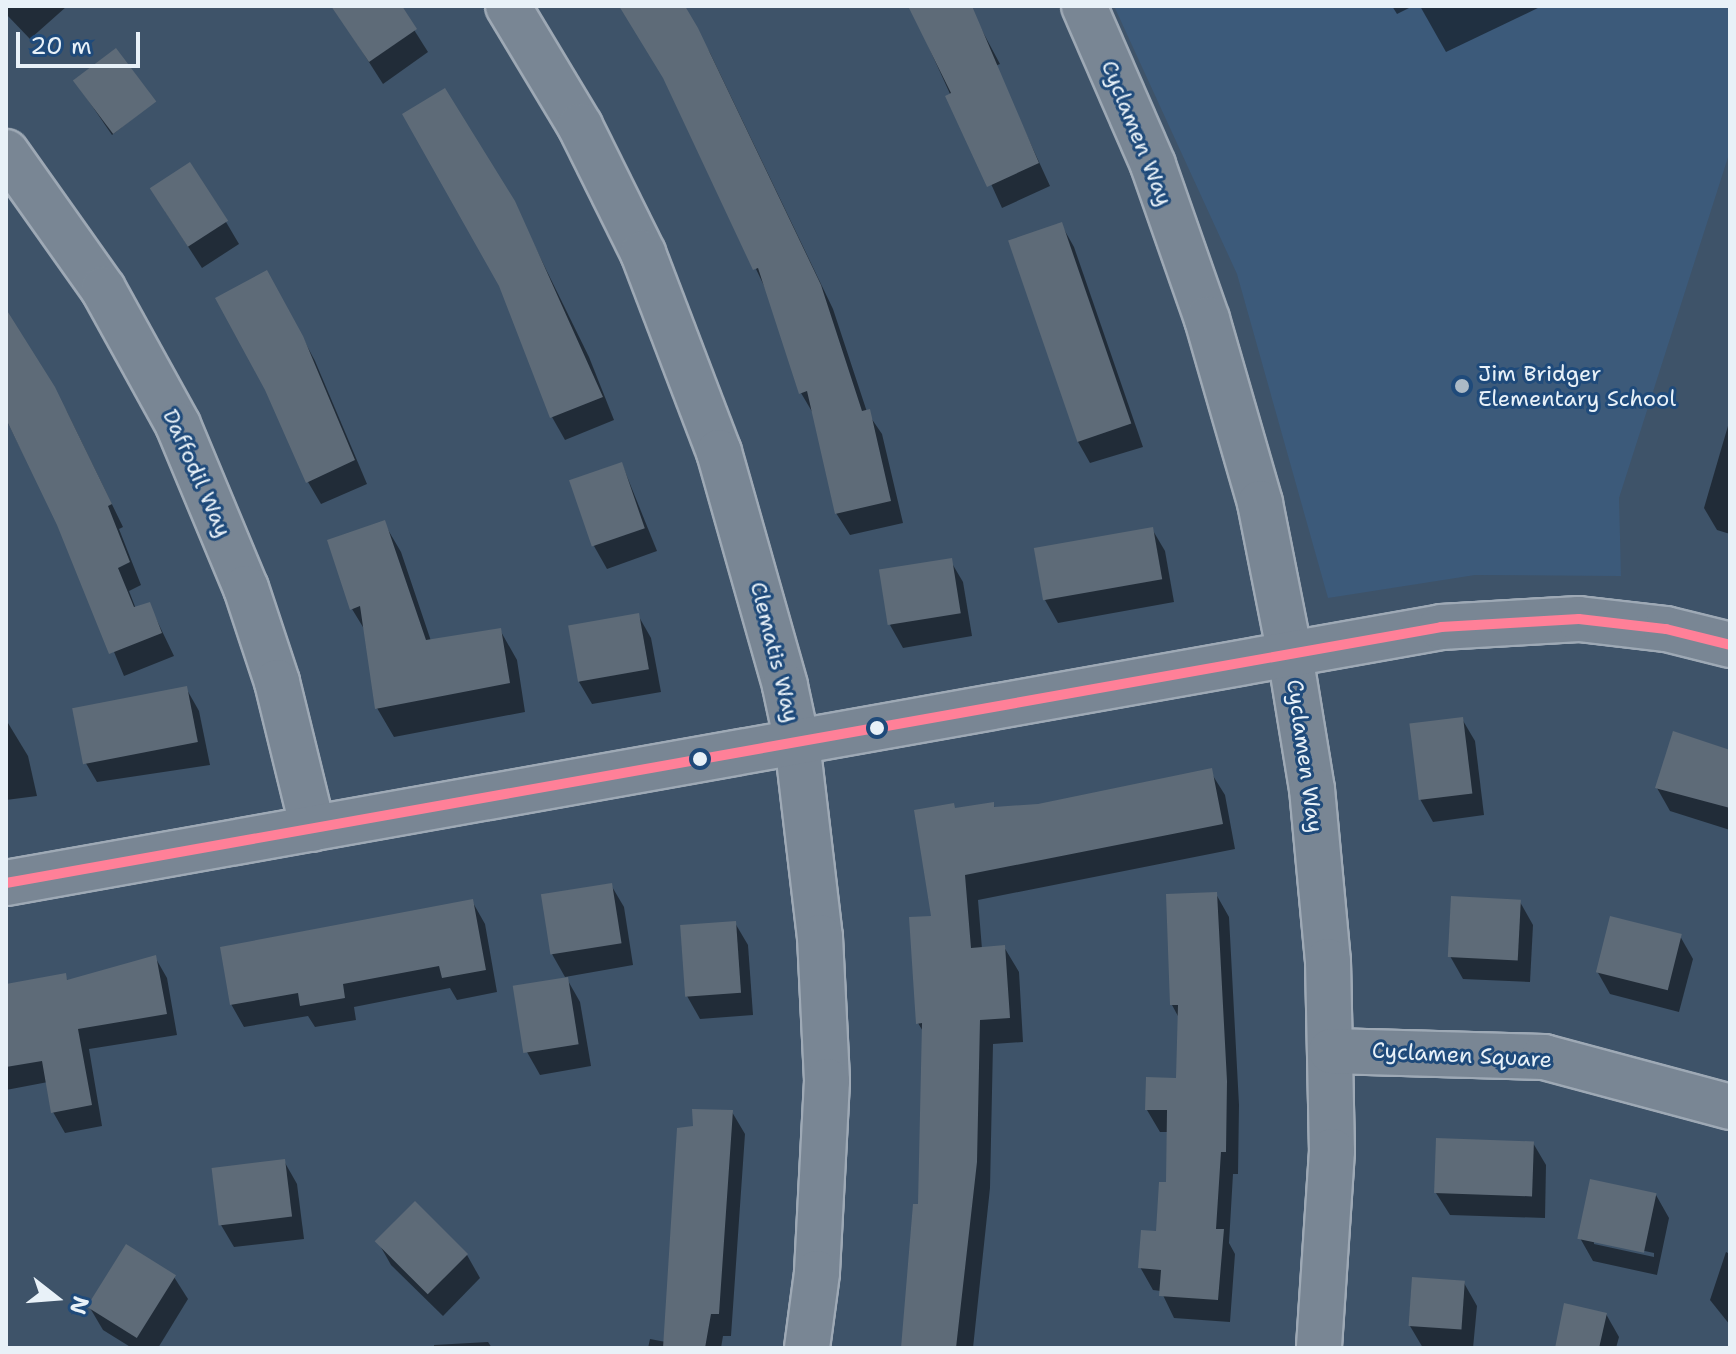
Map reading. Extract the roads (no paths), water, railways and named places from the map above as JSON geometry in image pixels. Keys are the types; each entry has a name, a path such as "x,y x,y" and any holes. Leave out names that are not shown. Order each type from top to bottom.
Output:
{"street":[{"name":"Clematis Way","path":"508,6 580,126 643,253 719,452 774,637 797,742 820,937 827,1081 817,1273 807,1348"},
{"name":"Cyclamen Way","path":"1084,6 1153,165 1207,319 1260,503 1290,655 1322,874 1331,1051 1332,1151 1319,1348"},
{"name":"Daffodil Way","path":"6,152 103,289 184,438 246,588 277,682 313,829"},
{"path":"6,883 1441,627 1533,619 1623,622 1730,645"},
{"name":"Cyclamen Square","path":"1331,1051 1453,1050 1544,1057 1730,1107"}],"place":[{"name":"Jim Bridger Elementary School","path":"1462,386"}]}
